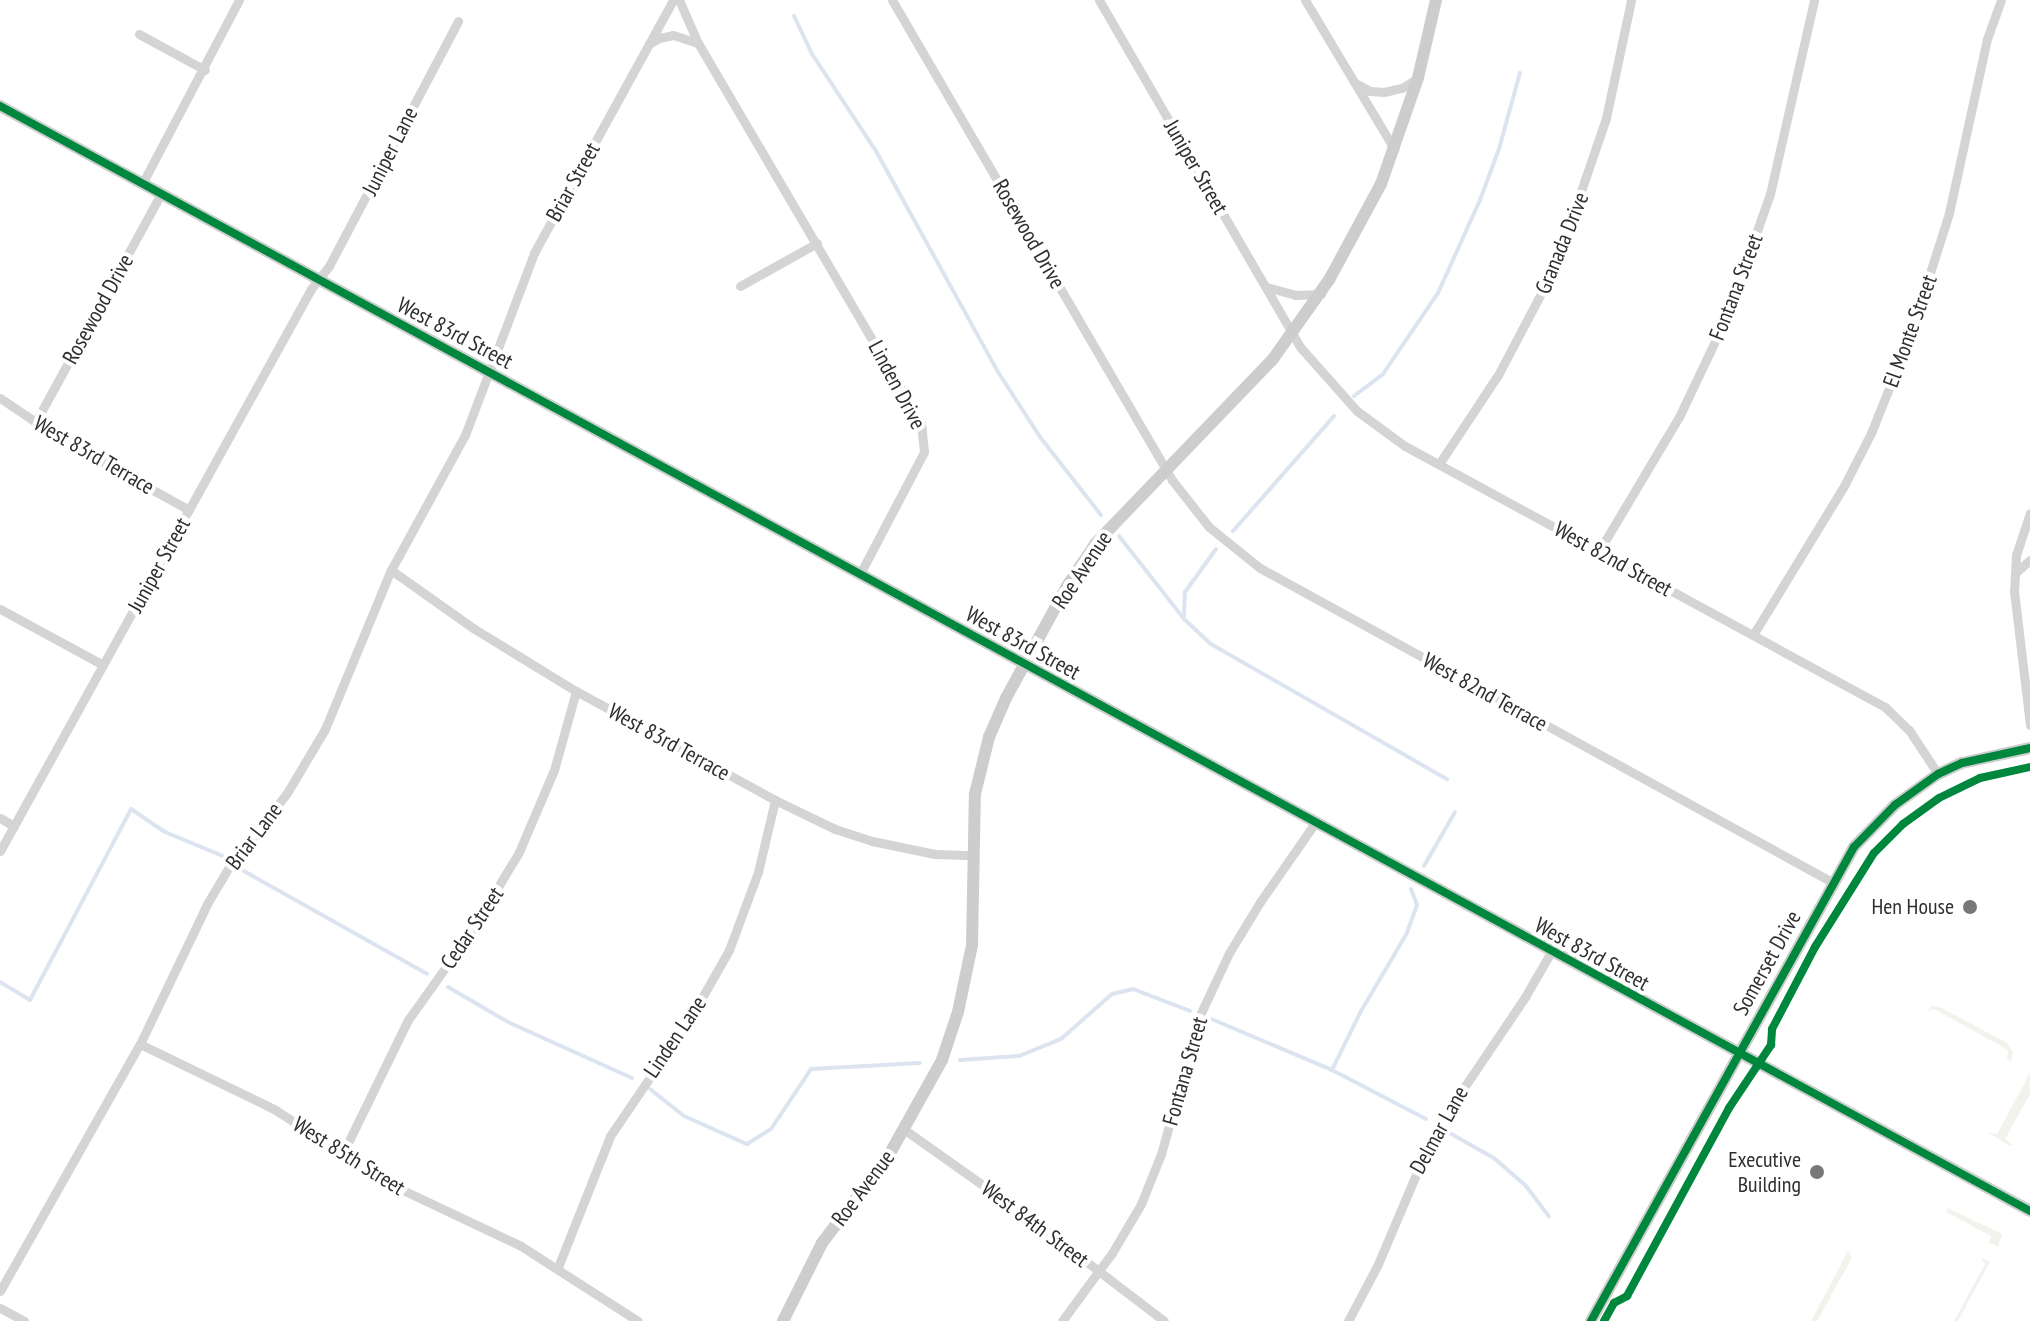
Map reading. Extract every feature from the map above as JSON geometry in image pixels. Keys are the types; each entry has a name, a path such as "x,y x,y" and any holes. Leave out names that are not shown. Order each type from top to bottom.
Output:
{"street":[{"path":"142,184 205,70 239,0"},
{"name":"Briar Street","path":"488,372 534,253 673,0"},
{"name":"Linden Drive","path":"679,0 698,43 913,407 924,439 924,452 913,477 860,574"},
{"name":"Rosewood Drive","path":"892,0 1165,468"},
{"name":"Juniper Street","path":"1099,0 1293,335"},
{"path":"1305,0 1394,149"},
{"name":"Roe Avenue","path":"783,1321 822,1243 905,1130 942,1060 965,984 972,945 973,818 981,762 989,737 1023,665 1096,543 1165,468 1235,401 1293,335 1321,294 1366,215 1394,149 1418,78 1436,0"},
{"name":"Granada Drive","path":"1439,464 1498,375 1559,256 1606,118 1631,0"},
{"name":"Fontana Street","path":"1599,551 1679,417 1727,316 1770,194 1814,0"},
{"name":"El Monte Street","path":"1753,635 1845,484 1901,360 1949,213 1987,39 2001,0"},
{"name":"Juniper Lane","path":"319,280 390,156 458,21"},
{"path":"139,34 205,70"},
{"path":"648,45 659,38 673,35 698,43"},
{"path":"1352,81 1377,92 1402,88 1418,78"},
{"name":"West 83rd Street","path":"0,106 2030,1211"},
{"name":"Rosewood Drive","path":"35,423 161,194"},
{"path":"740,286 817,243"},
{"name":"Juniper Street","path":"0,851 319,280"},
{"path":"1266,287 1295,295 1321,294"},
{"name":"West 82nd Street","path":"1293,335 1357,411 1397,441 1893,713 1917,741 1938,774"},
{"name":"Briar Lane","path":"0,1291 140,1044 207,904 229,867 287,793 325,729 391,570 447,473 488,372"},
{"name":"West 83rd Terrace","path":"0,398 35,423 189,510"},
{"name":"West 82nd Terrace","path":"1165,468 1209,527 1260,568 1832,882"},
{"path":"2029,516 2016,555 2015,573 2016,613 2030,725"},
{"path":"2015,573 2030,560"},
{"name":"West 83rd Terrace","path":"391,570 473,628 576,691 775,800 835,829 872,841 935,854 972,855"},
{"path":"0,609 103,665"},
{"name":"Cedar Street","path":"343,1153 408,1020 472,930 519,852 554,770 576,691"},
{"name":"Somerset Drive","path":"1591,1321 1854,847 1873,825 1938,774 1962,763 2030,748"},
{"name":"Linden Lane","path":"558,1267 592,1174 610,1136 691,1017 729,950 758,872 775,800"},
{"path":"0,818 14,826"},
{"name":"Fontana Street","path":"1062,1321 1132,1221 1150,1182 1190,1043 1219,974 1260,902 1315,823"},
{"name":"Delmar Lane","path":"1348,1321 1378,1264 1408,1187 1434,1132 1551,952"},
{"name":"West 85th Street","path":"140,1044 254,1098 388,1183 487,1229 558,1267 638,1321"},
{"name":"West 84th Street","path":"905,1130 1164,1321"},
{"path":"0,1308 24,1321"}],"shaded area":[{"path":"1931,1006 1942,1008 2007,1043 2013,1052 2011,1061 2007,1059 2008,1050 1936,1010 1931,1009 1925,1015"},
{"path":"2030,1073 2030,1094 2005,1139 2013,1145 2010,1146 1987,1132 1997,1134"},
{"path":"1948,1208 2002,1234 1998,1247 1991,1243 1988,1245 1991,1236 1946,1212"},
{"path":"1848,1251 1852,1258 1817,1321 1811,1321"},
{"path":"1980,1257 1990,1262 1958,1321 1954,1321 1985,1264"}],"waterway":[{"path":"794,16 812,54 876,151 998,372 1040,437 1101,515"},
{"path":"1354,396 1383,374 1438,293 1480,200 1499,149 1520,73"},
{"path":"1233,531 1334,416"},
{"path":"1119,536 1184,619 1211,644 1447,779"},
{"path":"1184,616 1185,592 1216,549"},
{"path":"0,982 30,1000 131,809 165,832 223,856"},
{"path":"1424,866 1455,812"},
{"path":"242,870 427,974"},
{"path":"1411,889 1417,905 1407,933 1361,1011 1332,1070 1426,1119"},
{"path":"448,987 508,1022 632,1078"},
{"path":"960,1060 1019,1056 1061,1039 1112,994 1133,989 1190,1011"},
{"path":"1209,1018 1332,1070"},
{"path":"650,1089 684,1116 747,1144 771,1129 811,1069 920,1063"},
{"path":"1446,1131 1494,1158 1526,1186 1549,1216"}],"cycle path":[{"path":"0,106 2030,1211"},
{"path":"1591,1321 1854,847 1895,805 1938,774 1962,763 2030,748"},
{"path":"1604,1321 1614,1303 1627,1296 1729,1108 1771,1045 1772,1029 1815,947 1874,853 1903,824 1939,798 1980,778 2030,767"}],"place":[{"name":"Hen House","path":"1970,907"},
{"name":"Executive Building","path":"1817,1172"}]}
